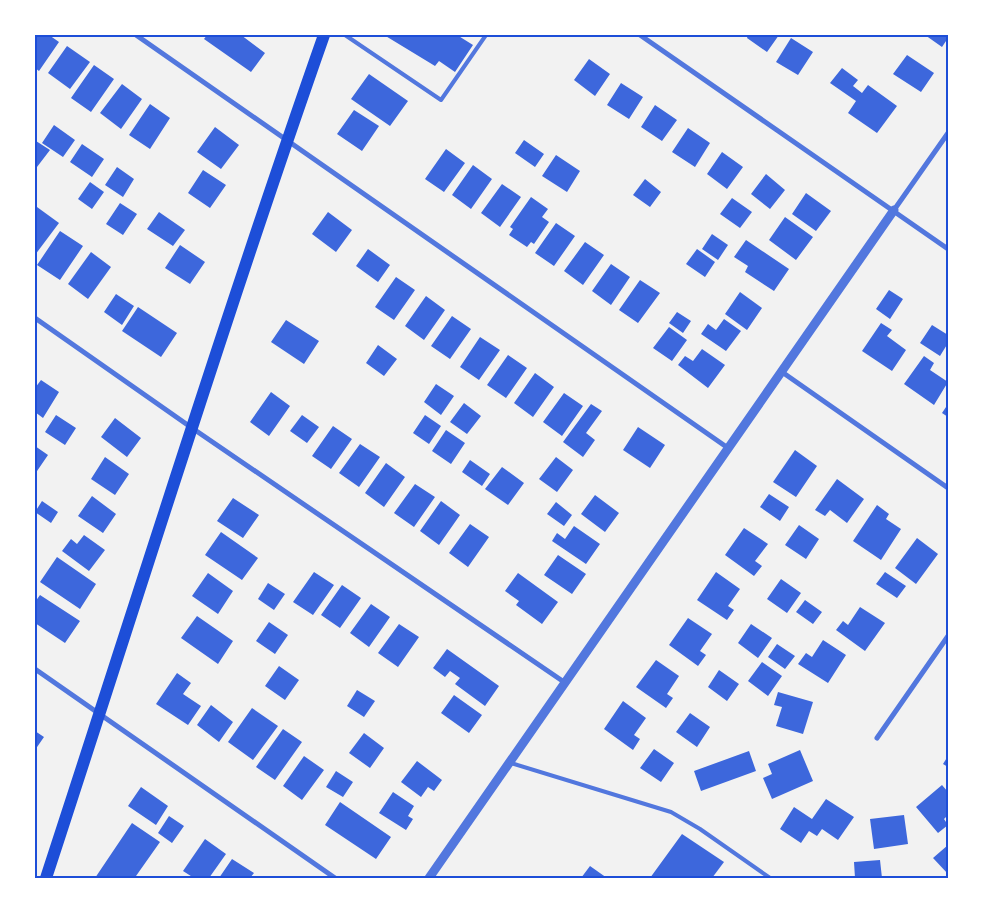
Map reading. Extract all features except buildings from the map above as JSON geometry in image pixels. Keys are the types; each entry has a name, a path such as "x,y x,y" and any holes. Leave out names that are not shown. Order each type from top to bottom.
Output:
{"main road":[{"path":"46,878 192,428 287,140 324,35"}],"street":[{"path":"136,35 728,448"},
{"path":"640,35 948,248"},
{"path":"429,878 948,133"},
{"path":"35,318 192,428 564,682"},
{"path":"782,372 948,488"},
{"path":"877,738 948,636"},
{"path":"35,669 334,878"}],"lane":[{"path":"345,35 441,100 486,35"},
{"path":"508,762 671,812 700,829 770,878"}]}
